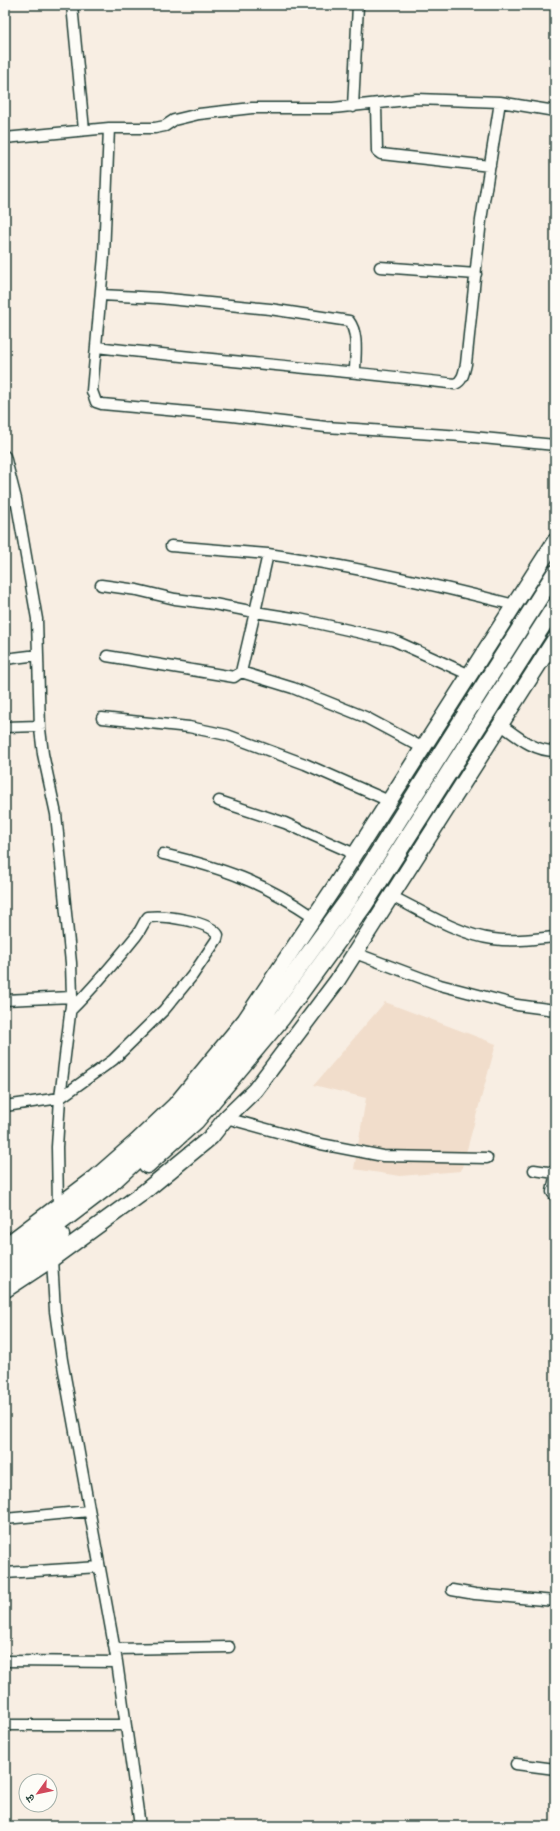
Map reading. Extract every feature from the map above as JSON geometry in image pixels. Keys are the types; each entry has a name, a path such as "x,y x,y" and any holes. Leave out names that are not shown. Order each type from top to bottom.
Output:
{"main road":[{"path":"5,1246 95,1178 175,1105 245,1020 355,854 555,541"},
{"path":"5,1261 28,1247 107,1187 184,1116 254,1029 350,897 555,573"},
{"path":"5,1275 32,1258 127,1182 196,1121 277,1024 365,904 555,606"},
{"path":"5,1290 52,1259 144,1192 211,1136 226,1118 255,1090 337,981 555,639"}],"street":[{"path":"72,5 84,130"},
{"path":"353,106 358,5"},
{"path":"5,138 109,128 155,128 165,126 174,120 200,114 252,108 353,106 416,99 500,102 555,111"},
{"path":"97,347 197,359 289,365 455,384 459,382 463,376 466,364 481,220 500,102"},
{"path":"376,104 376,141 377,151 381,154 490,166"},
{"path":"109,128 104,256 92,391 96,402 102,404 232,416 326,427 462,436 555,446"},
{"path":"380,267 476,274"},
{"path":"101,295 159,298 270,309 349,321 353,326 355,335 355,372"},
{"path":"5,456 16,499 37,619 40,726 43,754 56,814 65,894 72,997 60,1098 57,1147 58,1207"},
{"path":"5,501 16,499"},
{"path":"171,546 268,554 308,560 442,586 514,604"},
{"path":"107,656 234,677 241,672 268,554"},
{"path":"102,585 136,590 175,599 214,604 299,619 393,640 470,675"},
{"path":"5,659 38,655"},
{"path":"241,672 293,688 346,708 365,716 423,748"},
{"path":"102,718 189,727 227,735 305,764 389,801"},
{"path":"500,724 541,750 555,751"},
{"path":"5,726 40,726"},
{"path":"219,800 285,823 355,854"},
{"path":"162,854 226,870 248,878 288,899 314,917"},
{"path":"391,896 453,926 480,936 506,940 555,937"},
{"path":"5,1106 60,1098 113,1060 164,1010 192,976 218,939 218,935 209,927 189,921 148,917 139,932 96,984 70,1011"},
{"path":"355,953 440,985 517,1005 547,1011 555,1010"},
{"path":"5,1000 72,997"},
{"path":"226,1118 321,1144 383,1156 487,1158"},
{"path":"534,1170 555,1175 552,1192 555,1196"},
{"path":"52,1259 56,1318 89,1511 115,1649 140,1826"},
{"path":"5,1519 89,1511"},
{"path":"5,1573 99,1567"},
{"path":"452,1590 475,1594 555,1601"},
{"path":"115,1649 229,1647"},
{"path":"5,1661 117,1662"},
{"path":"5,1725 125,1725"},
{"path":"516,1764 555,1769"}],"shaded area":[{"path":"385,1002 496,1044 461,1171 400,1176 354,1169 366,1098 314,1085"}]}
